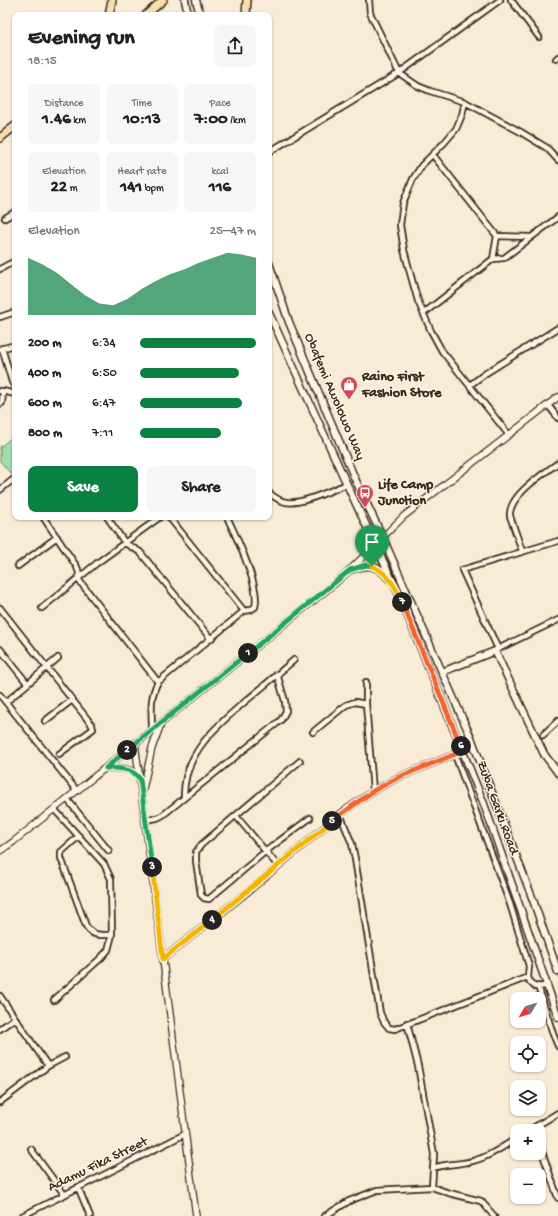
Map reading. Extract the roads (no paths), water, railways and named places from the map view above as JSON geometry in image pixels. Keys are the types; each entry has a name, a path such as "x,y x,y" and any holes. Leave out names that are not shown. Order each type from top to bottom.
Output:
{"main road":[{"path":"110,12 112,0"},
{"path":"150,12 164,0"},
{"path":"185,0 187,12"},
{"path":"196,0 199,12"},
{"path":"246,12 247,0"},
{"path":"0,138 12,129"},
{"name":"Obafemi Awolowo Way","path":"272,272 292,329 355,479 383,538"},
{"name":"Obafemi Awolowo Way","path":"272,320 375,545"},
{"name":"Zuba Garki Road","path":"383,538 472,740 533,900 558,972"},
{"name":"Zuba Garki Road","path":"375,545 398,591 484,804 558,1017"},
{"path":"350,570 366,565 372,566 383,572 398,591"},
{"path":"442,672 496,650 544,754 558,773"}],"street":[{"path":"369,0 370,13 399,73 430,92 465,102 536,141 547,148 558,160"},
{"path":"272,150 399,73 500,0"},
{"path":"511,0 539,37"},
{"path":"465,102 462,115 456,129 422,165 413,179 403,203 400,226 404,250 418,301 431,331 442,351 509,435"},
{"path":"433,155 497,236 493,259"},
{"path":"6,218 12,214"},
{"path":"424,313 493,259 504,258 558,217"},
{"path":"497,236 531,237"},
{"path":"0,269 12,263"},
{"path":"0,317 12,313"},
{"path":"470,385 486,373 558,328"},
{"path":"12,346 1,349 12,379"},
{"path":"0,404 2,403 2,391 12,393"},
{"path":"0,851 68,799 135,743 333,585 404,516 558,396"},
{"path":"548,405 558,418"},
{"path":"522,551 510,516 509,511 511,506 533,482 558,463"},
{"path":"0,490 12,480"},
{"path":"272,496 284,502 295,503 347,484"},
{"path":"45,520 77,567 79,573 78,579 158,682"},
{"path":"109,520 125,543 140,552 211,639"},
{"path":"42,608 97,563 156,520"},
{"path":"171,520 244,611"},
{"path":"152,730 151,698 158,682 244,611 255,607 257,602 256,592 238,540 228,520"},
{"path":"18,566 57,537"},
{"path":"558,541 462,570 496,650 558,622"},
{"path":"0,608 92,726 92,729 60,754"},
{"path":"0,649 27,683"},
{"path":"6,702 58,658"},
{"path":"184,797 183,786 186,773 198,748 219,723 294,660"},
{"path":"146,820 163,815 281,720 286,711 285,701 277,674"},
{"path":"366,682 366,704 373,791"},
{"path":"0,694 77,791"},
{"path":"45,721 72,700"},
{"path":"313,732 346,705 355,702 366,704"},
{"path":"143,794 156,736 163,721"},
{"path":"543,735 558,721"},
{"path":"135,743 143,794 196,1216"},
{"path":"163,959 340,814 373,791 399,777 463,751"},
{"path":"455,754 510,904 529,966 528,977 530,982 535,986 547,986"},
{"path":"300,761 201,845 196,852 201,895 204,898 209,899 266,851 310,818"},
{"path":"106,768 132,771 136,773 140,779"},
{"path":"68,799 109,851"},
{"path":"54,809 104,864 111,879 112,935 108,950 101,958 54,1000"},
{"path":"340,814 352,844 380,1013 384,1022 389,1028 395,1029 407,1023 528,977"},
{"path":"236,816 278,866"},
{"path":"79,836 61,852 61,858 89,932 95,935 112,935"},
{"path":"538,986 558,1046"},
{"path":"0,996 48,1066"},
{"path":"0,1029 15,1018"},
{"path":"407,1023 418,1066 434,1154 432,1187"},
{"path":"0,1102 48,1066 65,1057"},
{"path":"542,1124 558,1113"},
{"name":"Adamu Fika Street","path":"22,1216 185,1134"},
{"path":"433,1168 446,1164 461,1164 477,1160 491,1154 510,1142"},
{"path":"30,1149 64,1194"},
{"path":"545,1160 558,1198"},
{"path":"78,1187 90,1216"},
{"path":"326,1216 349,1201 378,1190 432,1187 449,1193 481,1200 494,1216"}],"place":[{"name":"Raino First Fashion Store","path":"349,400"},
{"name":"Life Camp Junction","path":"365,508"}]}
